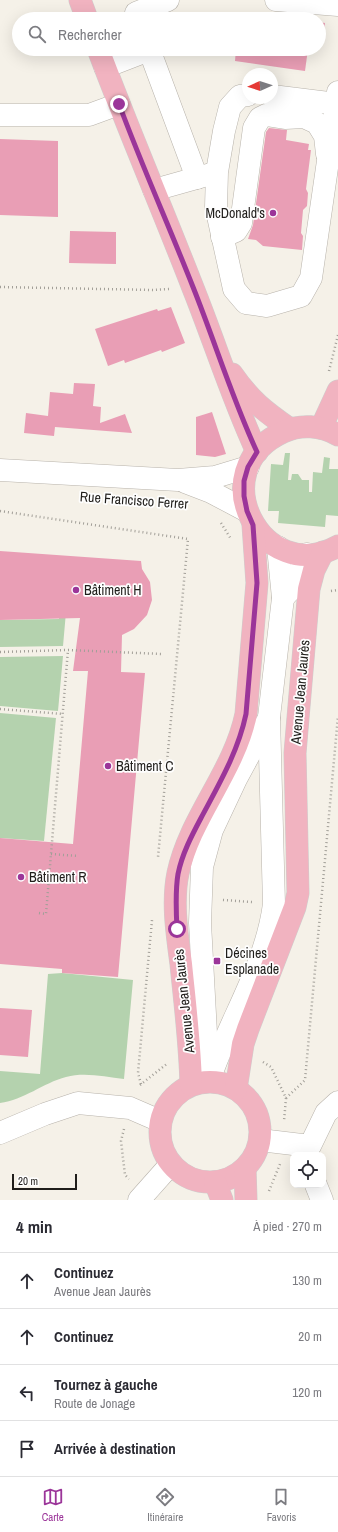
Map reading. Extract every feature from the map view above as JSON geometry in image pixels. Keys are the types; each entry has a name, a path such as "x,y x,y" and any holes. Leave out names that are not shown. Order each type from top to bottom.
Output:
{"main road":[{"path":"80,0 84,12"},
{"path":"102,58 220,356 252,459"},
{"path":"220,356 247,395 268,414 290,429"},
{"path":"252,459 271,438 290,429 305,427 330,431 338,391"},
{"name":"Avenue Jean Jaurès","path":"200,1083 190,1051 177,929 177,881 185,851 232,758 243,726 248,699 257,583 250,518 244,496 244,481 252,459"},
{"path":"250,518 265,538 278,547 292,552 323,551"},
{"name":"Avenue Jean Jaurès","path":"236,1089 248,1029 295,907 298,893 299,875 295,753 297,720 309,589 314,570 323,551"},
{"path":"200,1083 226,1084 236,1089 244,1095 256,1111 259,1120 260,1140 257,1150 245,1168 231,1178 218,1191 203,1182 191,1179 180,1173 171,1164 161,1144 160,1121 171,1099 180,1091 200,1083"},
{"path":"245,1168 256,1198"}],"street":[{"path":"138,12 168,0"},
{"path":"276,0 338,5"},
{"path":"102,58 114,56"},
{"path":"151,56 196,178"},
{"path":"242,96 230,106 224,131 217,172 216,207 234,289 246,303 267,306 301,296 311,278 338,100 278,96"},
{"path":"0,115 89,116 119,104"},
{"path":"222,237 236,231 241,222 254,128 260,118 266,115 285,118 304,116 316,124 325,136 328,161"},
{"path":"154,190 217,172"},
{"name":"Rue Francisco Ferrer","path":"0,470 178,480 215,476 252,459"},
{"name":"Rue Francisco Ferrer","path":"178,480 211,492 250,518"},
{"path":"200,1083 218,1052 248,987 268,937 274,904 269,716 283,598 278,547"},
{"path":"283,598 323,551"},
{"path":"200,1083 200,898 202,867 212,830 236,778 269,716"},
{"path":"260,1140 310,1151 326,1113 338,1102"},
{"path":"0,1133 45,1114 78,1103 130,1108 160,1121"},
{"path":"139,1200 171,1164"},
{"path":"317,1188 322,1200"}],"path":[{"path":"0,287 153,290 193,286"},
{"path":"0,511 188,539 158,861"},
{"path":"220,521 233,545"},
{"path":"0,652 68,650 162,654"},
{"path":"39,913 46,914 68,650"},
{"path":"0,710 63,714"},
{"path":"286,1098 305,1080 338,716"},
{"path":"51,854 78,856"},
{"path":"200,898 274,904"},
{"path":"295,907 321,909"},
{"path":"141,1084 138,1073 152,916"},
{"path":"242,1057 255,1057 271,1067 286,1098 284,1121"},
{"path":"137,1089 141,1084 169,1062"},
{"path":"125,1175 121,1141 126,1124"},
{"path":"256,1198 280,1165"}],"green space":[{"path":"285,453 290,453 288,480 291,480 292,474 298,474 302,480 309,480 309,492 312,492 313,472 322,473 324,457 330,458 329,469 338,469 338,516 326,515 325,527 278,523 279,511 268,511 271,464 283,465"},
{"path":"59,612 66,612 63,646 0,647 0,620 59,619"},
{"path":"63,656 58,711 0,706 0,657"},
{"path":"0,713 56,718 44,841 0,838"},
{"path":"62,973 133,980 124,1079 95,1075 66,1077 49,1083 17,1099 0,1103 0,1071 40,1074 48,974"}],"building":[{"path":"235,56 307,56 305,71 235,61"},
{"path":"269,128 287,130 286,140 309,144 308,150 311,150 306,189 308,193 307,206 303,210 301,233 303,236 302,250 263,246 256,240 248,239 253,225 266,132"},
{"path":"0,139 58,141 58,217 0,215"},
{"path":"70,231 116,232 116,264 69,263"},
{"path":"171,307 185,343 162,352 161,350 125,363 124,360 108,366 95,329 157,309 158,311"},
{"path":"74,383 95,384 93,406 101,407 100,423 125,414 132,433 55,427 54,436 24,433 26,413 48,416 50,392 73,394"},
{"path":"212,412 226,454 215,457 196,455 196,417"},
{"path":"0,551 141,561 142,569 150,582 152,600 147,615 134,629 122,635 121,672 145,673 118,977 62,973 62,969 0,964 0,838 73,844 88,671 73,671 80,618 0,620"},
{"path":"0,1008 32,1010 28,1057 0,1055"}],"place":[{"name":"McDonald's","path":"273,213"},
{"name":"Bâtiment H","path":"76,590"},
{"name":"Bâtiment C","path":"108,766"},
{"name":"Bâtiment R","path":"21,877"},
{"name":"Décines Esplanade","path":"217,961"}],"route":[{"path":"119,104 193,286 220,356 235,404 257,452 248,467 244,481 244,496 247,511 253,525 257,561 257,583 246,714 242,732 232,758 185,851 178,873 176,895 177,929"}]}
